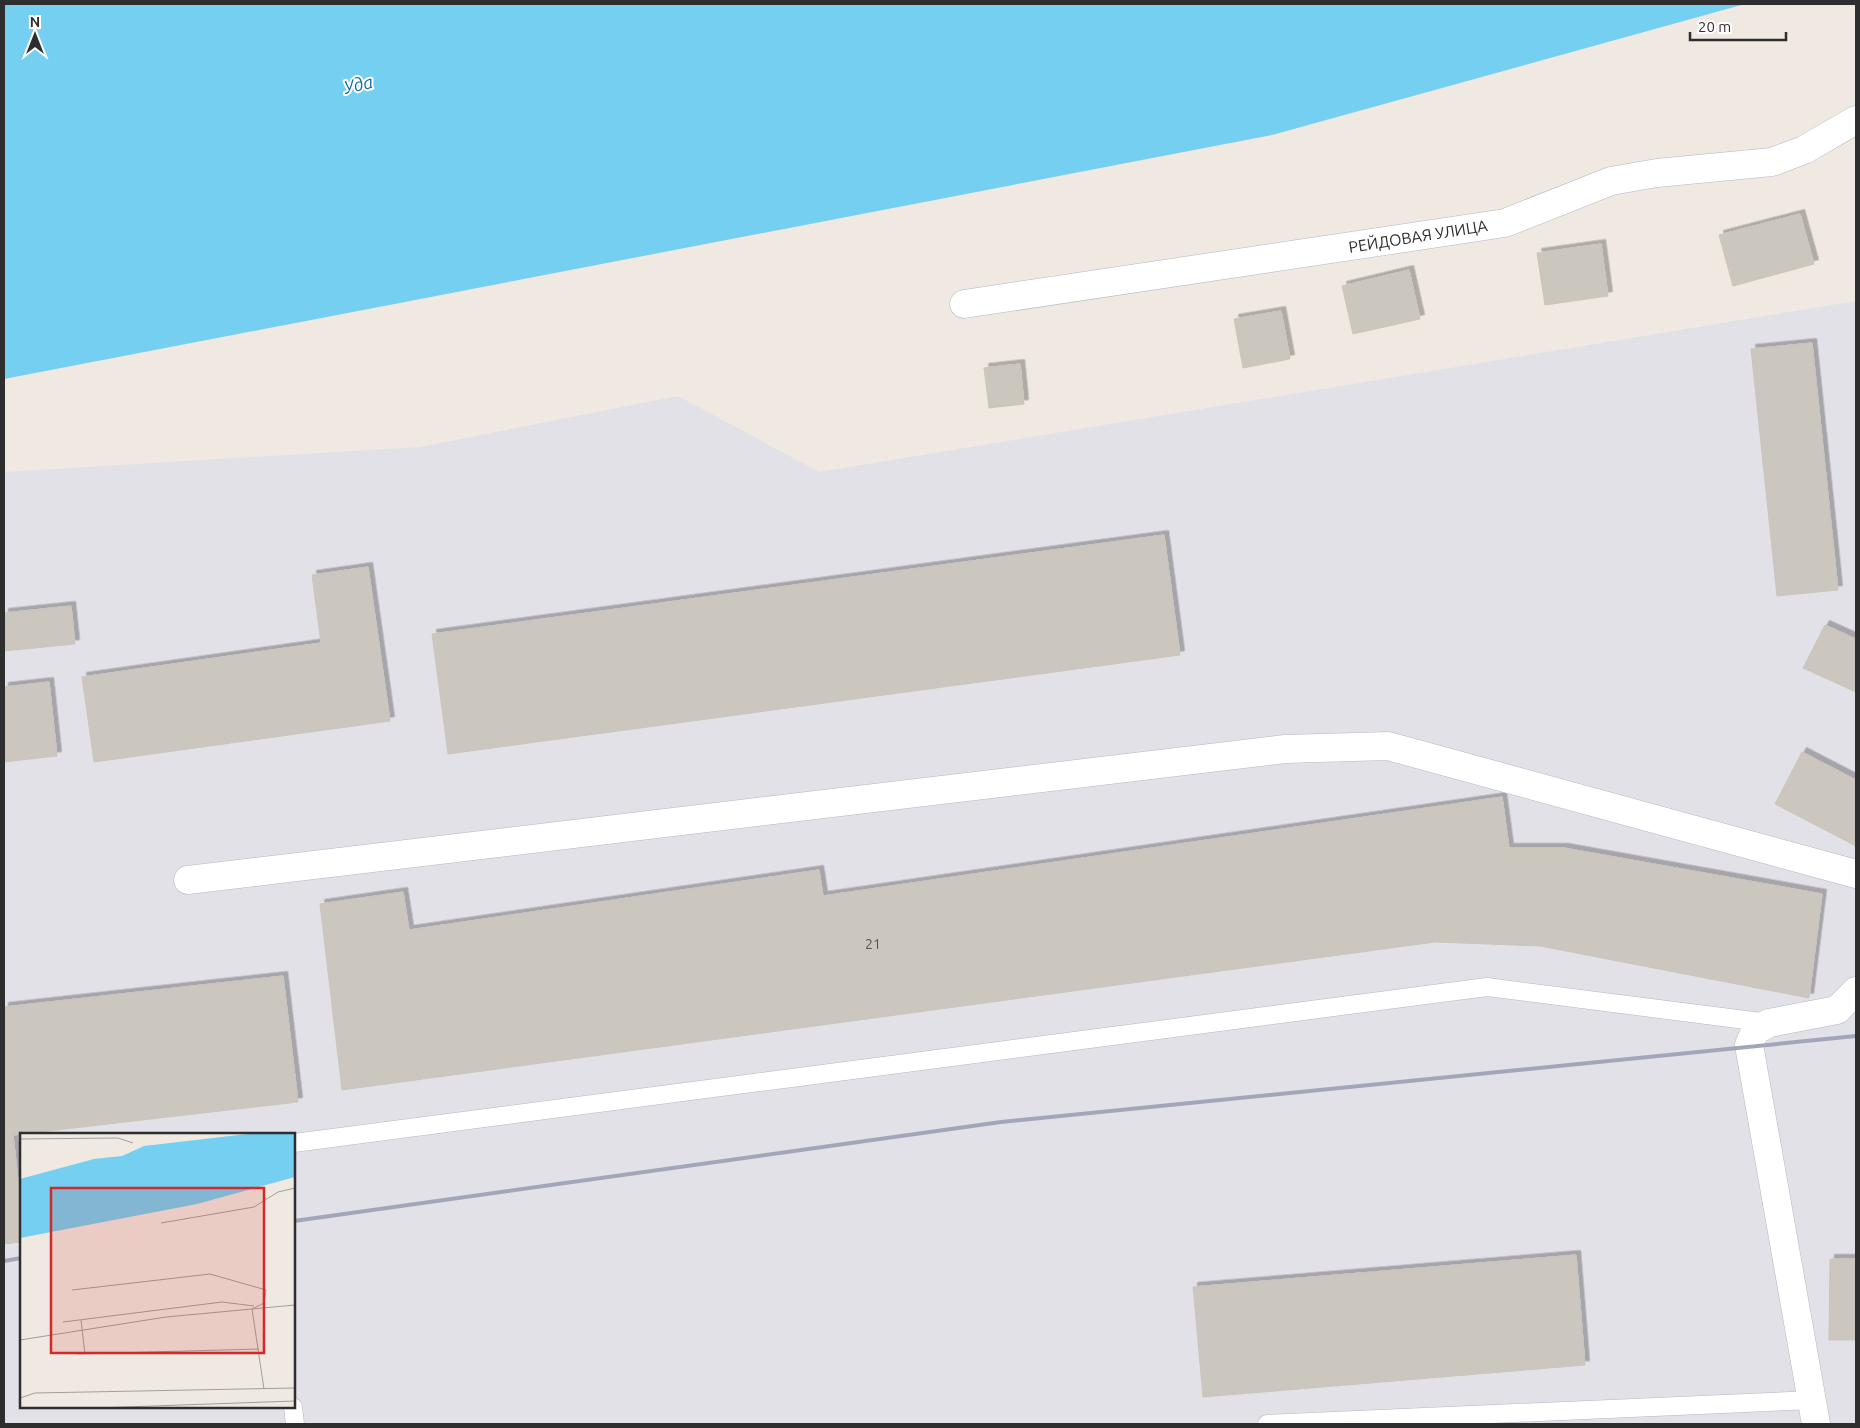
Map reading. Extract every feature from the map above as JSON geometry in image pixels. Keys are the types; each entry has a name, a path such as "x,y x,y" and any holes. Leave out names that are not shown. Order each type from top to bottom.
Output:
{"street":[{"name":"РЕЙДОВАЯ УЛИЦА","path":"964,304 1504,223 1612,181 1657,173 1772,162 1804,150 1856,120"},
{"path":"188,880 1285,749 1388,746 1856,874"},
{"path":"1815,1412 1749,1046 1755,1030 1769,1022 1837,1010 1856,991"}],"lane":[{"path":"295,1143 1487,987 1769,1022"},
{"path":"293,1408 295,1424"},
{"path":"1267,1424 1815,1412"}],"shaded area":[{"path":"1856,301 1856,1424 4,1424 4,472 420,447 678,396 819,472"}],"water":[{"name":"Уда","path":"4,4 1745,4 1272,135 4,379"}],"building":[{"path":"1800,214 1814,264 1733,286 1719,235"},
{"path":"1601,244 1608,296 1545,305 1537,253"},
{"path":"1409,270 1420,319 1353,334 1342,286"},
{"path":"1281,311 1290,359 1243,368 1234,319"},
{"path":"1812,343 1838,590 1777,596 1751,349"},
{"path":"1020,364 1024,404 989,408 984,368"},
{"path":"1164,535 1180,655 448,754 432,634"},
{"path":"368,567 390,721 94,762 82,677 321,643 312,575"},
{"path":"71,606 75,644 4,651 4,613"},
{"path":"1825,625 1856,639 1856,692 1803,668"},
{"path":"49,682 57,756 4,762 4,687"},
{"path":"1802,752 1856,780 1856,846 1775,804"},
{"path":"1502,797 1509,848 1564,848 1822,894 1809,998 1540,946 1435,942 342,1090 320,904 403,892 409,930 819,870 823,896"},
{"path":"283,976 298,1102 13,1135 20,1199 20,1242 4,1244 4,1007"},
{"path":"1576,1255 1585,1365 1203,1397 1193,1287"},
{"path":"1830,1259 1856,1259 1856,1340 1829,1340"}],"railway":[{"path":"295,1221 1001,1122 1856,1036"},
{"path":"4,1261 20,1258"}]}
